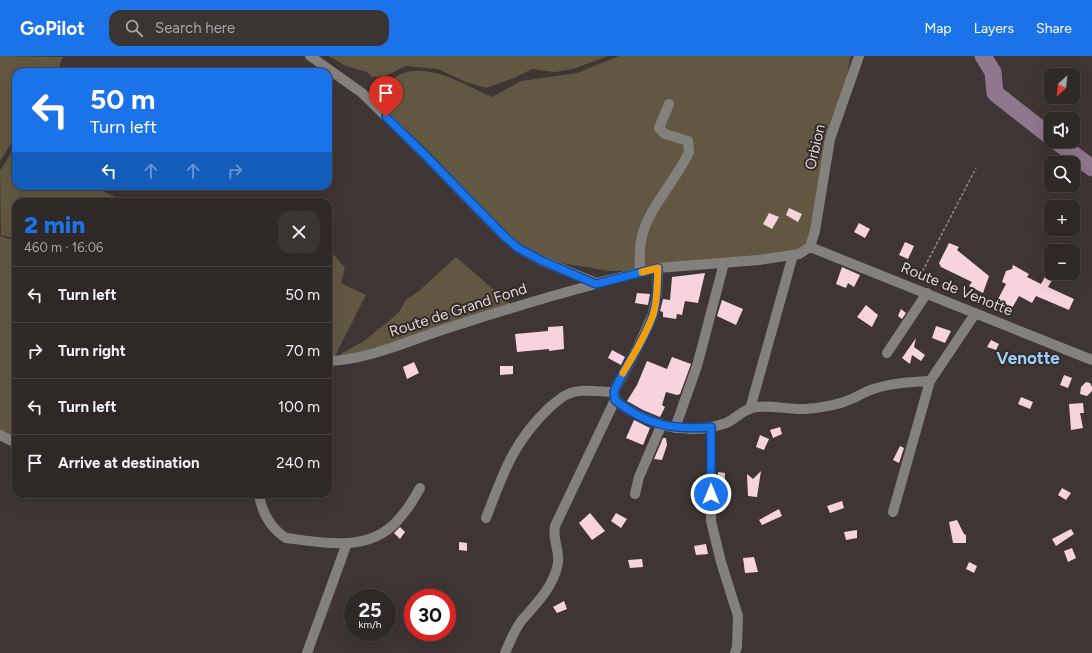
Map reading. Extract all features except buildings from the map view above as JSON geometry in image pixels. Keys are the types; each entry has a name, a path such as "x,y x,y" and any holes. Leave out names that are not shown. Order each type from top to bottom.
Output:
{"street":[{"path":"310,56 327,68"},
{"name":"Orbion","path":"810,247 815,231 830,139 860,56"},
{"path":"332,72 362,93 505,237 518,248 596,284"},
{"path":"640,272 641,242 644,230 650,216 690,152 688,141 665,134 659,128 669,104"},
{"name":"Route de Grand Fond","path":"332,361 345,360 374,353 551,296 640,272 658,268 724,263 793,255 803,252 810,247"},
{"name":"Route de Venotte","path":"810,247 1092,360"},
{"path":"750,409 793,255"},
{"path":"675,428 699,359 724,263"},
{"path":"505,653 513,633 522,620 545,594 555,571 558,562 553,535 555,526 653,314 657,294 658,268"},
{"path":"887,353 927,293"},
{"path":"893,512 930,381 975,314"},
{"path":"486,518 509,459 521,440 560,398 569,393 578,391 615,396 648,421 661,426 675,428 711,427 737,418 750,409 775,407 803,409 829,406 853,399 872,389 897,383 930,381"},
{"path":"635,494 642,470 661,426"},
{"path":"711,427 711,521 721,562 738,616 737,647 735,653"},
{"path":"0,435 12,441"},
{"path":"259,498 266,517 278,533 286,538 347,544 365,542 382,534 403,515 420,488"},
{"path":"307,653 347,544"}],"path":[{"path":"914,288 976,168"}],"shaded area":[{"path":"0,56 63,57 59,68 12,68 12,142 0,161"},
{"path":"329,56 608,56 573,69 555,72 532,69 514,78 486,88 466,82 438,69 406,66 385,76 372,77 367,72 346,66"},
{"path":"619,56 851,56 816,236 796,252 656,270 609,271 544,260 512,239 426,148 373,99 390,81 404,73 416,71 442,75 492,97 521,81 577,73"},
{"path":"12,152 12,190 100,190 117,198 12,198 12,238 1,235 0,171"},
{"path":"0,236 12,240 12,446 0,441"},
{"path":"333,254 345,268 341,283 366,295 333,360 332,360"},
{"path":"456,257 516,309 338,361 342,353 364,341 390,320 399,312 406,300 420,290"}],"waterway":[{"path":"983,56 993,72 995,93 1044,132"},
{"path":"1065,148 1092,168"}],"slow traffic":[{"path":"623,373 647,328 653,314 657,294 658,268 642,272"}],"district":[{"name":"Venotte","path":"1028,358"}],"route":[{"path":"386,117 505,237 518,248 540,260 596,284 658,268 657,294 653,314 637,349 619,380 614,392 615,400 648,421 661,426 690,429 711,427 711,494"}]}
